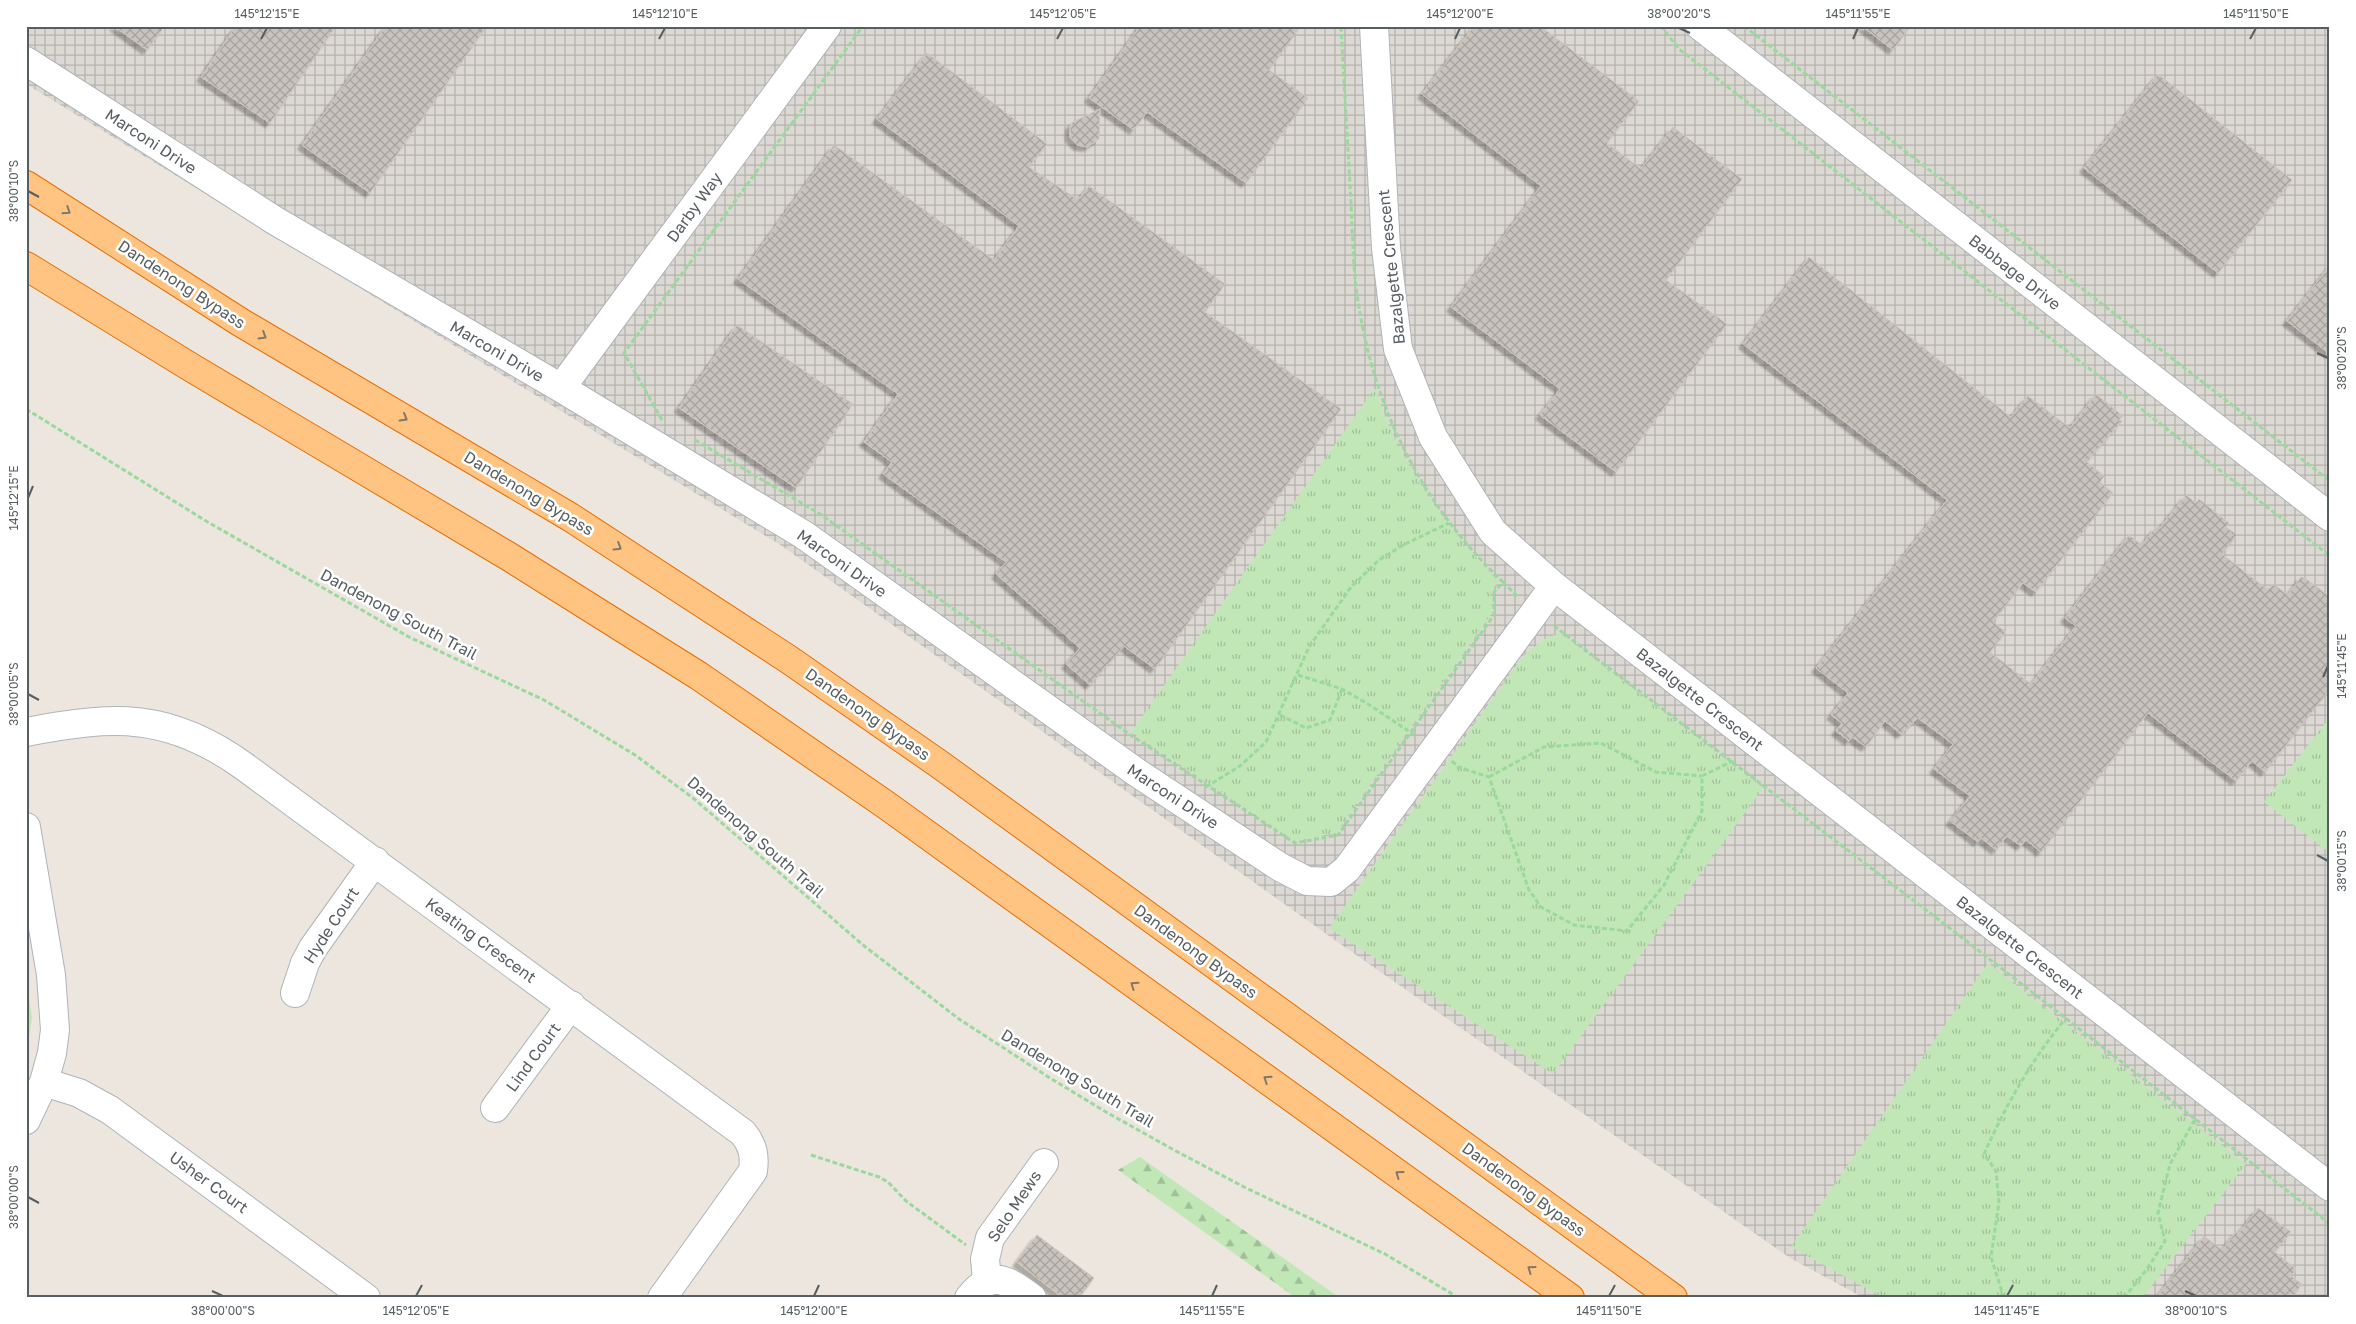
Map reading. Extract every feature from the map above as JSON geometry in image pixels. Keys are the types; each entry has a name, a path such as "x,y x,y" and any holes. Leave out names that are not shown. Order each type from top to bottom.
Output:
{"highway":[{"name":"Dandenong Bypass","path":"26,185 240,322 570,517 788,658 940,764 1673,1298"},
{"path":"26,266 192,368 508,556 699,676 886,805 1570,1298"}],"street":[{"name":"Darby Way","path":"561,388 826,26"},
{"name":"Bazalgette Crescent","path":"1374,26 1386,248 1398,349 1433,437 1493,532 1554,586 2330,1187"},
{"name":"Babbage Drive","path":"1700,26 2330,518"},
{"name":"Marconi Drive","path":"26,61 274,220 561,388 804,535 1136,772 1280,866 1307,880 1330,882 1348,869 1554,586"},
{"name":"Keating Crescent","path":"26,732 96,721 151,723 175,729 204,740 224,752 375,861 743,1133 753,1148 755,1159 753,1171 748,1181 662,1298"},
{"path":"26,826 54,1000 52,1053 44,1082 26,1120"},
{"name":"Hyde Court","path":"295,992 305,963 313,948 375,861"},
{"name":"Lind Court","path":"495,1108 571,1005"},
{"name":"Usher Court","path":"44,1082 79,1093 110,1110 366,1298"},
{"name":"Selo Mews","path":"980,1279 990,1238 1044,1163"},
{"path":"980,1279 1010,1282 1032,1298"}],"path":[{"path":"669,424 661,419 624,353 863,26"},
{"path":"695,439 820,514 1127,733 1295,844 1338,835 1494,615 1494,592 1503,582 1473,554 1449,524 1414,470 1391,423 1378,386 1359,311 1341,26"},
{"path":"1661,26 1679,50 2330,556"},
{"path":"1744,26 2330,481"},
{"name":"Dandenong South Trail","path":"26,409 206,521 401,633 544,700 635,755 693,798 863,945 959,1019 1090,1102 1246,1188 1385,1254 1459,1298"},
{"path":"1206,786 1240,766 1266,742 1298,676 1309,647 1351,587 1379,560 1403,545 1449,524"},
{"path":"1534,612 1732,761 2330,1224"},
{"path":"1298,676 1342,689 1436,749 1458,766 1489,777 1544,747 1601,743 1656,772 1702,776 1732,761"},
{"path":"1280,715 1306,728 1330,720 1342,689"},
{"path":"1489,777 1529,890 1541,907 1574,925 1627,931 1664,885 1702,811 1702,776"},
{"path":"2004,1298 1991,1256 1998,1202 1996,1171 1984,1154 1998,1121 2044,1045 2066,1018"},
{"path":"2124,1298 2147,1269 2165,1241 2158,1213 2170,1164 2195,1119"},
{"path":"812,1155 879,1176 888,1182 980,1279"}],"shaded area":[{"path":"26,26 2330,26 2330,1298 1864,1298 1790,1258 1339,943 782,546 26,84"}],"green space":[{"path":"1375,388 1397,442 1425,492 1460,538 1499,582 1491,590 1492,613 1336,833 1295,841 1131,732"},
{"path":"1560,633 1763,788 1553,1074 1329,928 1523,656 1544,639"},
{"path":"2330,717 2330,853 2264,802"},
{"path":"1988,963 2246,1164 2142,1298 1884,1298 1791,1247"},
{"path":"26,975 32,1018 26,1058"},
{"path":"1140,1157 1340,1298 1296,1298 1118,1170"}],"building":[{"path":"114,26 165,26 147,50"},
{"path":"236,26 336,26 270,123 201,77"},
{"path":"386,26 487,26 370,193 302,145"},
{"path":"1140,26 1301,26 1269,70 1308,98 1246,183 1147,112 1134,130 1089,98"},
{"path":"1474,26 1540,26 1639,101 1607,143 1641,169 1673,127 1742,179 1666,280 1727,324 1616,472 1540,415 1560,389 1451,307 1541,186 1422,94"},
{"path":"1862,26 1911,26 1893,50"},
{"path":"927,53 1047,144 1029,167 1078,200 1089,186 1225,284 1205,312 1341,409 1155,669 1124,646 1090,685 1066,664 1080,648 996,574 1006,562 883,474 892,462 864,442 898,394 738,279 834,145 994,260 1019,226 877,119"},
{"path":"2158,74 2292,180 2218,273 2084,168"},
{"path":"1100,109 1099,139 1087,147 1077,145 1070,137 1070,126 1073,122"},
{"path":"1809,257 2011,417 2028,396 2070,428 2096,394 2123,416 2119,420 2122,421 2087,462 2104,476 2100,482 2113,493 2036,592 2023,583 1993,622 2006,632 1990,652 2031,684 2076,626 2065,618 2129,535 2142,545 2156,527 2159,529 2186,495 2196,503 2199,499 2229,523 2226,527 2237,535 2222,554 2268,590 2273,584 2288,595 2301,577 2330,597 2330,689 2265,772 2252,761 2236,781 2148,713 2041,852 2026,840 2021,846 2007,836 1996,850 1981,838 1978,842 1950,821 1970,796 1934,769 1953,744 1918,718 1901,734 1885,721 1866,747 1852,737 1849,741 1836,731 1842,723 1831,715 1848,693 1816,668 1947,500 1743,344"},
{"path":"2330,265 2330,354 2287,321"},
{"path":"737,325 853,404 796,488 679,408"},
{"path":"2258,1208 2291,1232 2275,1252 2296,1269 2291,1276 2302,1284 2292,1298 2156,1298 2204,1236 2222,1250 2236,1232 2238,1234"},
{"path":"1037,1235 1094,1278 1079,1298 1063,1298 1017,1262"}]}
